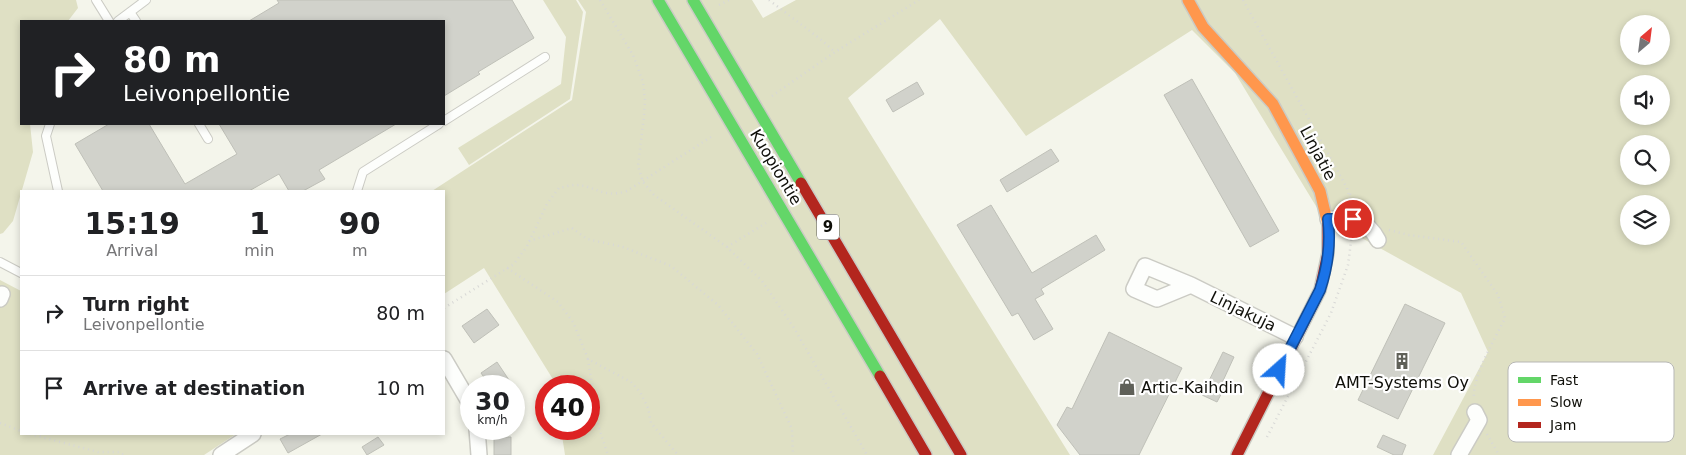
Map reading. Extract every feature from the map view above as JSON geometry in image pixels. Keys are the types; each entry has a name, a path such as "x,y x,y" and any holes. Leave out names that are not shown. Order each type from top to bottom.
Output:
{"main road":[{"name":"Kuopiontie","path":"658,0 926,455"},
{"name":"Kuopiontie","path":"693,0 961,455"},
{"name":"Linjatie","path":"1188,0 1202,27 1273,104 1320,191 1328,219 1329,251 1320,290 1237,455"}],"street":[{"path":"1328,219 1353,219 1369,225 1378,240"},
{"name":"Linjakuja","path":"1191,285 1295,337"},
{"path":"445,361 460,386"},
{"path":"1459,455 1477,416"},
{"path":"221,455 251,435"},
{"path":"478,440 479,455"}],"lane":[{"path":"96,0 108,20"},
{"path":"119,20 146,0"},
{"path":"130,12 135,20"},
{"path":"445,120 545,57"},
{"path":"50,125 46,136 58,190"},
{"path":"199,125 208,139"},
{"path":"357,190 362,172 437,125"},
{"path":"0,262 20,272"}],"path":[{"path":"600,0 632,55 643,82 645,100 638,166 642,182 654,195 727,248 751,269 779,304 867,455"},
{"path":"715,7 729,0"},
{"path":"769,0 835,52"},
{"path":"768,98 835,52 919,0"},
{"path":"1243,0 1347,188 1353,219 1348,265 1331,313 1267,438"},
{"path":"445,307 514,264 529,240 547,204 558,188 576,185 602,193 616,194 627,191 717,133"},
{"path":"727,248 768,221"},
{"path":"1369,225 1409,235 1460,242 1498,295 1505,318 1481,367 1473,394 1477,416 1499,455"},
{"path":"529,240 572,228 587,239 623,247 672,266 718,305 756,354 792,429 793,455"},
{"path":"507,268 558,302 572,322 588,359 598,425 608,455"},
{"path":"588,359 631,382 640,392 648,408 651,423 678,455"},
{"path":"0,423 20,431"},
{"path":"34,435 98,452 119,452 124,455"}],"green space":[{"path":"0,0 76,0 78,8 69,20 20,20 20,125 30,125 33,152 22,190 20,190 20,197 13,221 0,234"},
{"path":"543,0 576,0 583,12 570,99 469,165 458,148 561,84 566,37"},
{"path":"578,0 752,0 763,18 796,0 1686,0 1686,455 1433,455 1488,352 1461,293 1322,216 1235,73 1192,30 1026,136 940,19 848,98 1070,455 565,455 563,440 600,440 600,375 550,375 484,268 445,293 445,190 434,190 572,100 586,12"},
{"path":"0,280 20,290 20,435 234,435 204,455 0,455"}],"building":[{"path":"277,0 512,0 534,38 478,72 480,74 445,95 445,20 251,20 279,3"},
{"path":"1192,79 1279,231 1250,247 1164,95"},
{"path":"917,82 924,94 893,112 886,100"},
{"path":"107,125 150,125 185,184 237,154 220,125 394,125 319,170 325,179 305,190 288,190 279,174 251,190 102,190 75,144"},
{"path":"1051,149 1059,161 1007,192 1000,180"},
{"path":"991,205 1032,273 1096,235 1105,250 1041,289 1044,294 1035,299 1053,329 1034,340 1018,313 1012,316 957,225"},
{"name":"AMT-Systems Oy","path":"1405,304 1445,323 1398,419 1358,400"},
{"path":"487,309 499,325 474,343 462,326"},
{"name":"Artic-Kaihdin","path":"1109,332 1182,368 1139,455 1080,455 1057,425 1067,407 1072,409"},
{"path":"1223,352 1234,357 1222,383 1226,385 1217,402 1202,395"},
{"path":"497,362 506,375 482,375 481,373"},
{"path":"288,435 320,435 288,453 280,439"},
{"path":"1383,435 1406,445 1402,455 1394,455 1377,447"},
{"path":"378,437 384,445 367,455 362,447"},
{"path":"494,440 511,440 511,455 494,455"}],"traffic: fast":[{"path":"658,0 880,376"},
{"path":"693,0 801,183"}],"traffic: slow":[{"path":"1188,0 1203,27 1273,104 1320,191 1328,225"}],"traffic: jam":[{"path":"801,183 961,455"},
{"path":"1237,455 1320,290 1328,253 1328,225"},
{"path":"880,376 926,455"}],"place":[{"name":"AMT-Systems Oy","path":"1402,361"},
{"name":"Artic-Kaihdin","path":"1127,387"}],"route":[{"path":"1279,370 1320,290 1328,264 1328,219 1353,219"}]}
